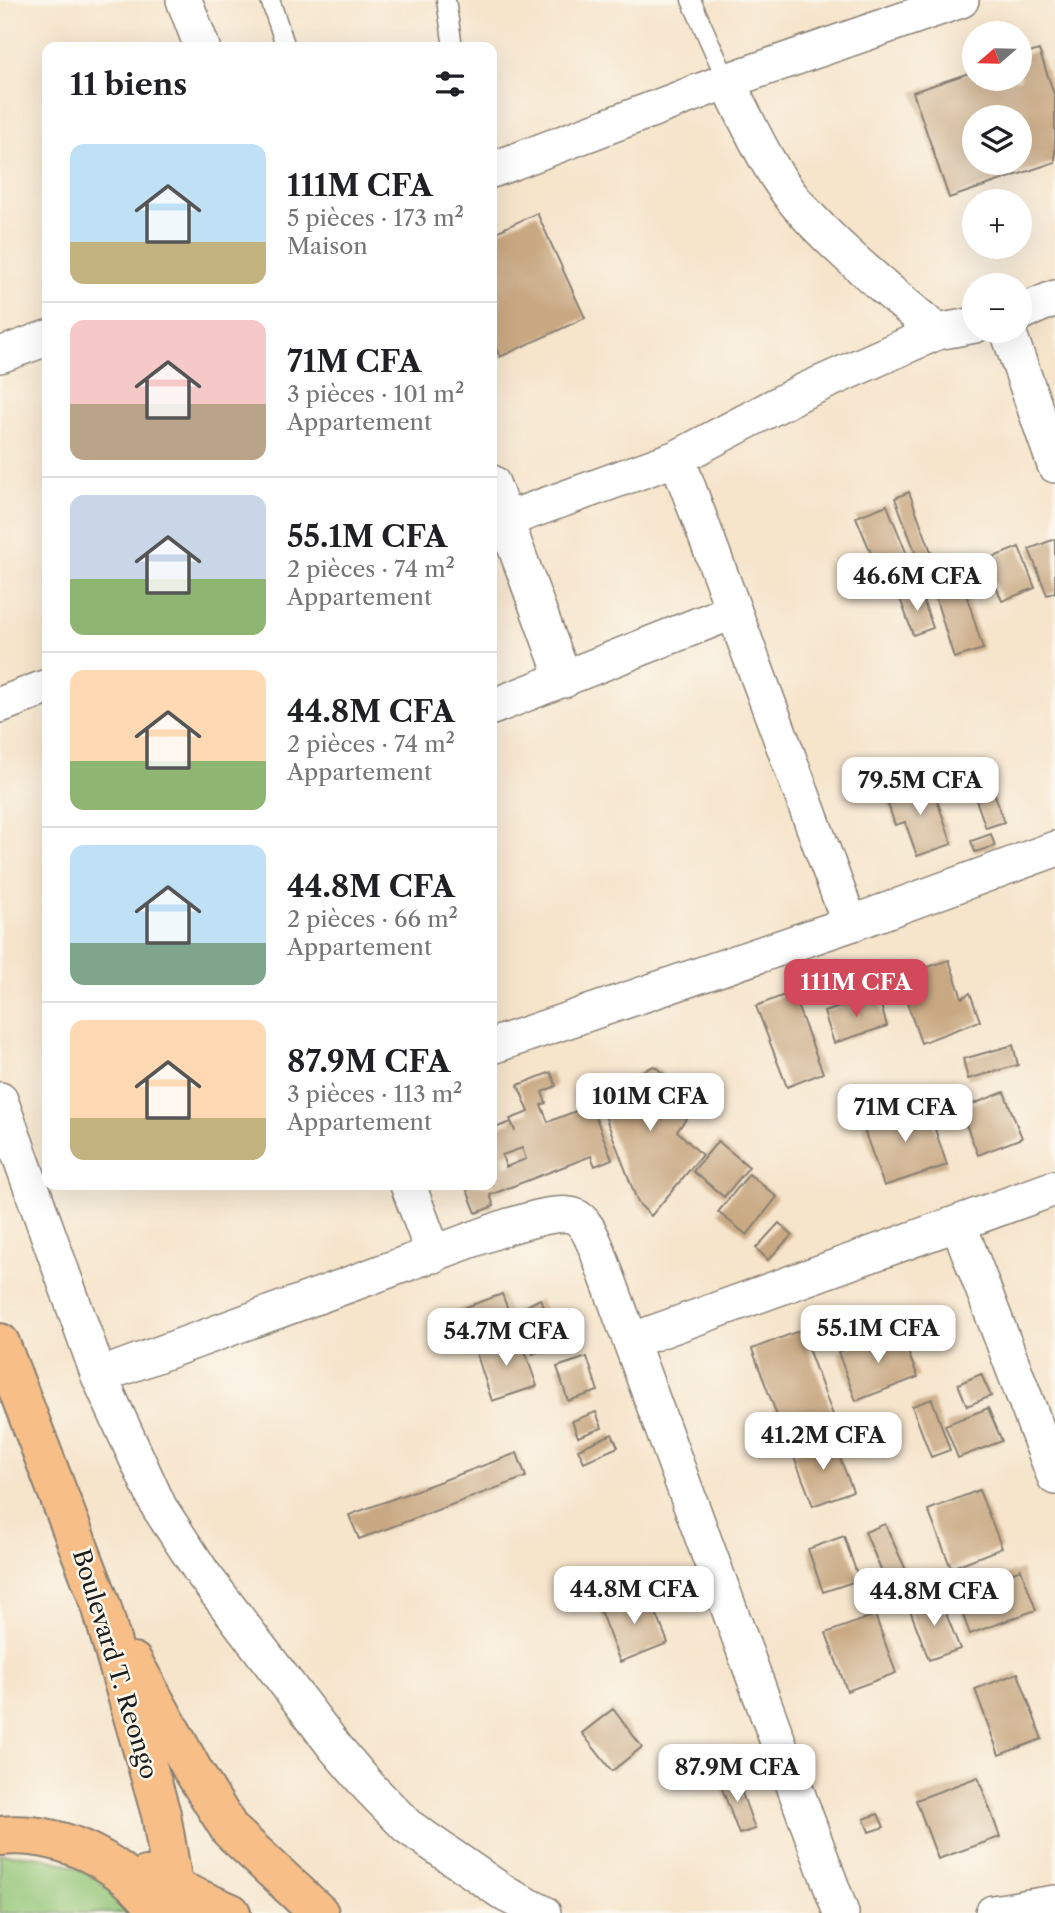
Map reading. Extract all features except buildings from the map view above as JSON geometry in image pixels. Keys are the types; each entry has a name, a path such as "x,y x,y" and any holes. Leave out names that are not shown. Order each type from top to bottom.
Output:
{"main road":[{"name":"Boulevard T. Reongo","path":"0,1343 101,1605 161,1814 171,1905"},
{"path":"101,1605 192,1769 230,1830 319,1913"},
{"path":"161,1814 230,1830"},
{"path":"0,1836 33,1836 56,1840 99,1857 171,1905 231,1913"}],"street":[{"path":"184,0 200,42"},
{"path":"497,168 727,81 961,0"},
{"path":"727,81 762,151 798,205 850,256 937,332"},
{"path":"1032,308 1055,298"},
{"path":"505,520 677,458 802,392 937,332 962,327"},
{"path":"0,355 42,340"},
{"path":"1012,343 1055,465"},
{"path":"677,458 850,924"},
{"path":"497,497 565,680"},
{"path":"497,705 734,611"},
{"path":"0,705 42,689"},
{"path":"497,1044 850,924 1055,849"},
{"path":"0,1100 99,1376 159,1507 202,1574 335,1747 407,1826 507,1895 543,1913"},
{"path":"631,1341 1055,1188"},
{"path":"410,1190 434,1255"},
{"path":"99,1376 509,1227 543,1217 572,1215 587,1227 596,1247 841,1913"},
{"path":"958,1223 1055,1477"},
{"path":"993,1913 1055,1903"}],"lane":[{"path":"270,0 284,42"},
{"path":"446,0 452,42"},
{"path":"691,0 727,81"}],"green space":[{"path":"0,1854 42,1857 76,1867 106,1886 137,1913 0,1913"}]}
